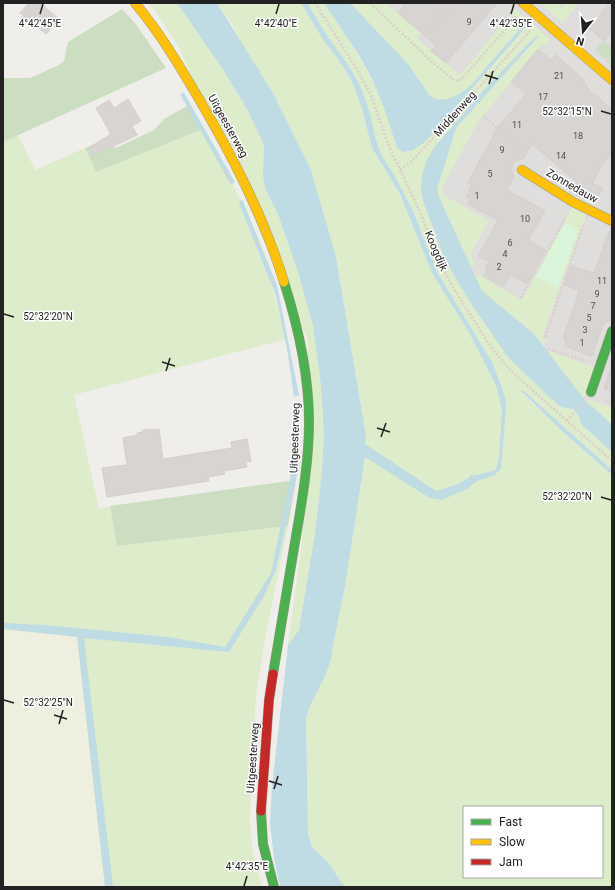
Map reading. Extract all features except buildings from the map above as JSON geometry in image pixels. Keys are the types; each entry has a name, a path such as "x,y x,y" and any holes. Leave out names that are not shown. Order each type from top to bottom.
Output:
{"street":[{"name":"Uitgeesterweg","path":"135,3 177,61 244,180 259,213 283,275 291,301 302,352 309,422 307,463 271,684 261,809 263,844 274,887"},
{"path":"525,4 612,79"},
{"name":"Zonnedauw","path":"522,170 573,202 612,221"},
{"path":"591,392 612,331"}],"path":[{"name":"Koogdijk","path":"315,3 353,63 371,95 388,144 420,214 439,262 490,347 510,370 612,461"},
{"path":"370,3 431,61 455,81 462,79 525,4"},
{"path":"421,39 451,3"},
{"name":"Middenweg","path":"400,169 412,161 542,19"},
{"path":"483,116 531,154"},
{"path":"521,298 573,202"},
{"path":"545,337 582,227 590,210"},
{"path":"548,349 600,366"},
{"path":"568,421 572,415"},
{"path":"471,475 474,484"}],"shaded area":[{"path":"335,3 612,3 612,431 467,282 408,122"},
{"path":"570,14 602,42 595,50 563,22"},
{"path":"553,38 593,72 586,80 546,46"},
{"path":"540,152 575,182 568,190 532,160"},
{"path":"524,182 569,206 563,217 519,193"},
{"path":"589,216 612,229 608,237 585,226"}],"green space":[{"path":"148,3 177,3 222,68 248,111 264,145 263,176 265,188 279,217 298,272 313,326 321,385 324,434 322,470 315,533 299,630 288,645 302,541 308,340 179,48 156,12"},
{"path":"217,3 301,3 322,38 343,66 354,86 362,109 372,148 400,194 432,273 468,331 487,366 484,349 437,272 413,211 397,180 381,154 362,90 351,69 326,34 307,3 324,3 367,70 376,88 390,124 395,144 409,152 526,27 523,25 479,77 466,90 453,97 439,100 430,96 407,63 350,3 385,3 421,33 416,38 460,75 515,9 551,40 546,46 542,44 478,122 443,186 442,194 489,221 470,255 475,262 471,269 444,210 437,189 456,128 537,36 531,40 483,91 434,148 421,190 423,201 445,260 470,302 507,356 561,407 573,409 578,415 581,424 612,452 612,470 523,390 522,393 612,475 612,887 345,887 326,860 312,847 308,833 306,718 309,708 325,676 331,660 345,586 365,457 366,436 336,257 232,24"},
{"path":"541,3 561,3 559,6 561,8 566,3 579,3 563,23"},
{"path":"122,9 135,23 166,68 3,142 3,78 30,78 59,65 64,61 68,42"},
{"path":"603,41 612,48 612,63 607,63 607,59 595,50"},
{"path":"189,105 203,129 96,172 85,148 105,139 116,148 154,130 164,119"},
{"path":"203,129 228,174 246,213 269,276 286,339 74,395 99,509 110,506 117,546 288,526 267,628 256,695 250,822 252,849 262,887 109,887 78,634 3,627 3,142 18,135 35,170 85,148 96,172"},
{"path":"572,207 586,215 542,337 546,339 543,348 534,334 482,291 473,272 522,300"},
{"path":"565,223 578,230 558,288 536,277"},
{"path":"549,351 594,367 585,396 583,398 547,353"},
{"path":"589,399 612,407 612,425 587,403"},
{"path":"296,480 288,526 117,546 110,506"},
{"path":"3,627 78,634 109,887 3,887"}],"water":[{"path":"177,3 217,3 273,93 311,170 336,257 366,436 365,444 436,491 458,484 472,476 496,470 499,457 502,409 496,385 468,331 432,273 400,194 372,148 362,109 354,86 343,66 322,38 301,3 307,3 326,34 351,69 362,90 381,154 397,180 413,211 437,272 492,362 505,398 506,408 501,468 495,475 475,482 469,488 442,500 430,498 365,457 345,586 331,660 325,676 309,708 306,718 308,833 312,847 326,860 345,887 280,887 274,859 270,823 272,786 288,645 299,630 315,533 322,470 324,434 321,385 313,326 298,272 279,217 265,188 263,176 264,145 248,111 222,68"},
{"path":"324,3 350,3 407,63 430,96 439,100 453,97 466,90 479,77 523,25 526,27 425,142 413,150 403,152 397,148 383,105 372,79 360,57"},
{"path":"536,36 538,37 456,128 437,189 438,195 482,291 534,334 587,403 612,425 612,452 581,424 578,415 573,409 561,407 507,356 470,302 445,260 423,201 421,190 422,175 426,162 434,148 483,91"},
{"path":"184,93 235,182 231,185 180,94"},
{"path":"242,199 277,285 299,395 294,397 288,355 276,296 239,203"},
{"path":"521,391 524,391 612,470 612,475 562,431"},
{"path":"295,424 299,425 297,475 276,570 263,598 229,652 84,638 113,887 105,887 77,637 3,629 3,623 45,625 168,637 225,647 271,573 290,480"}],"traffic: fast":[{"path":"273,674 302,501 309,438 305,369 294,316 284,282"},
{"path":"591,392 612,331"},
{"path":"261,811 263,844 274,887"}],"traffic: slow":[{"path":"135,3 153,26 177,62 236,165 267,234 284,282"},
{"path":"523,3 612,80"},
{"path":"522,170 573,202 612,221"}],"traffic: jam":[{"path":"261,811 269,700 273,674"}]}
